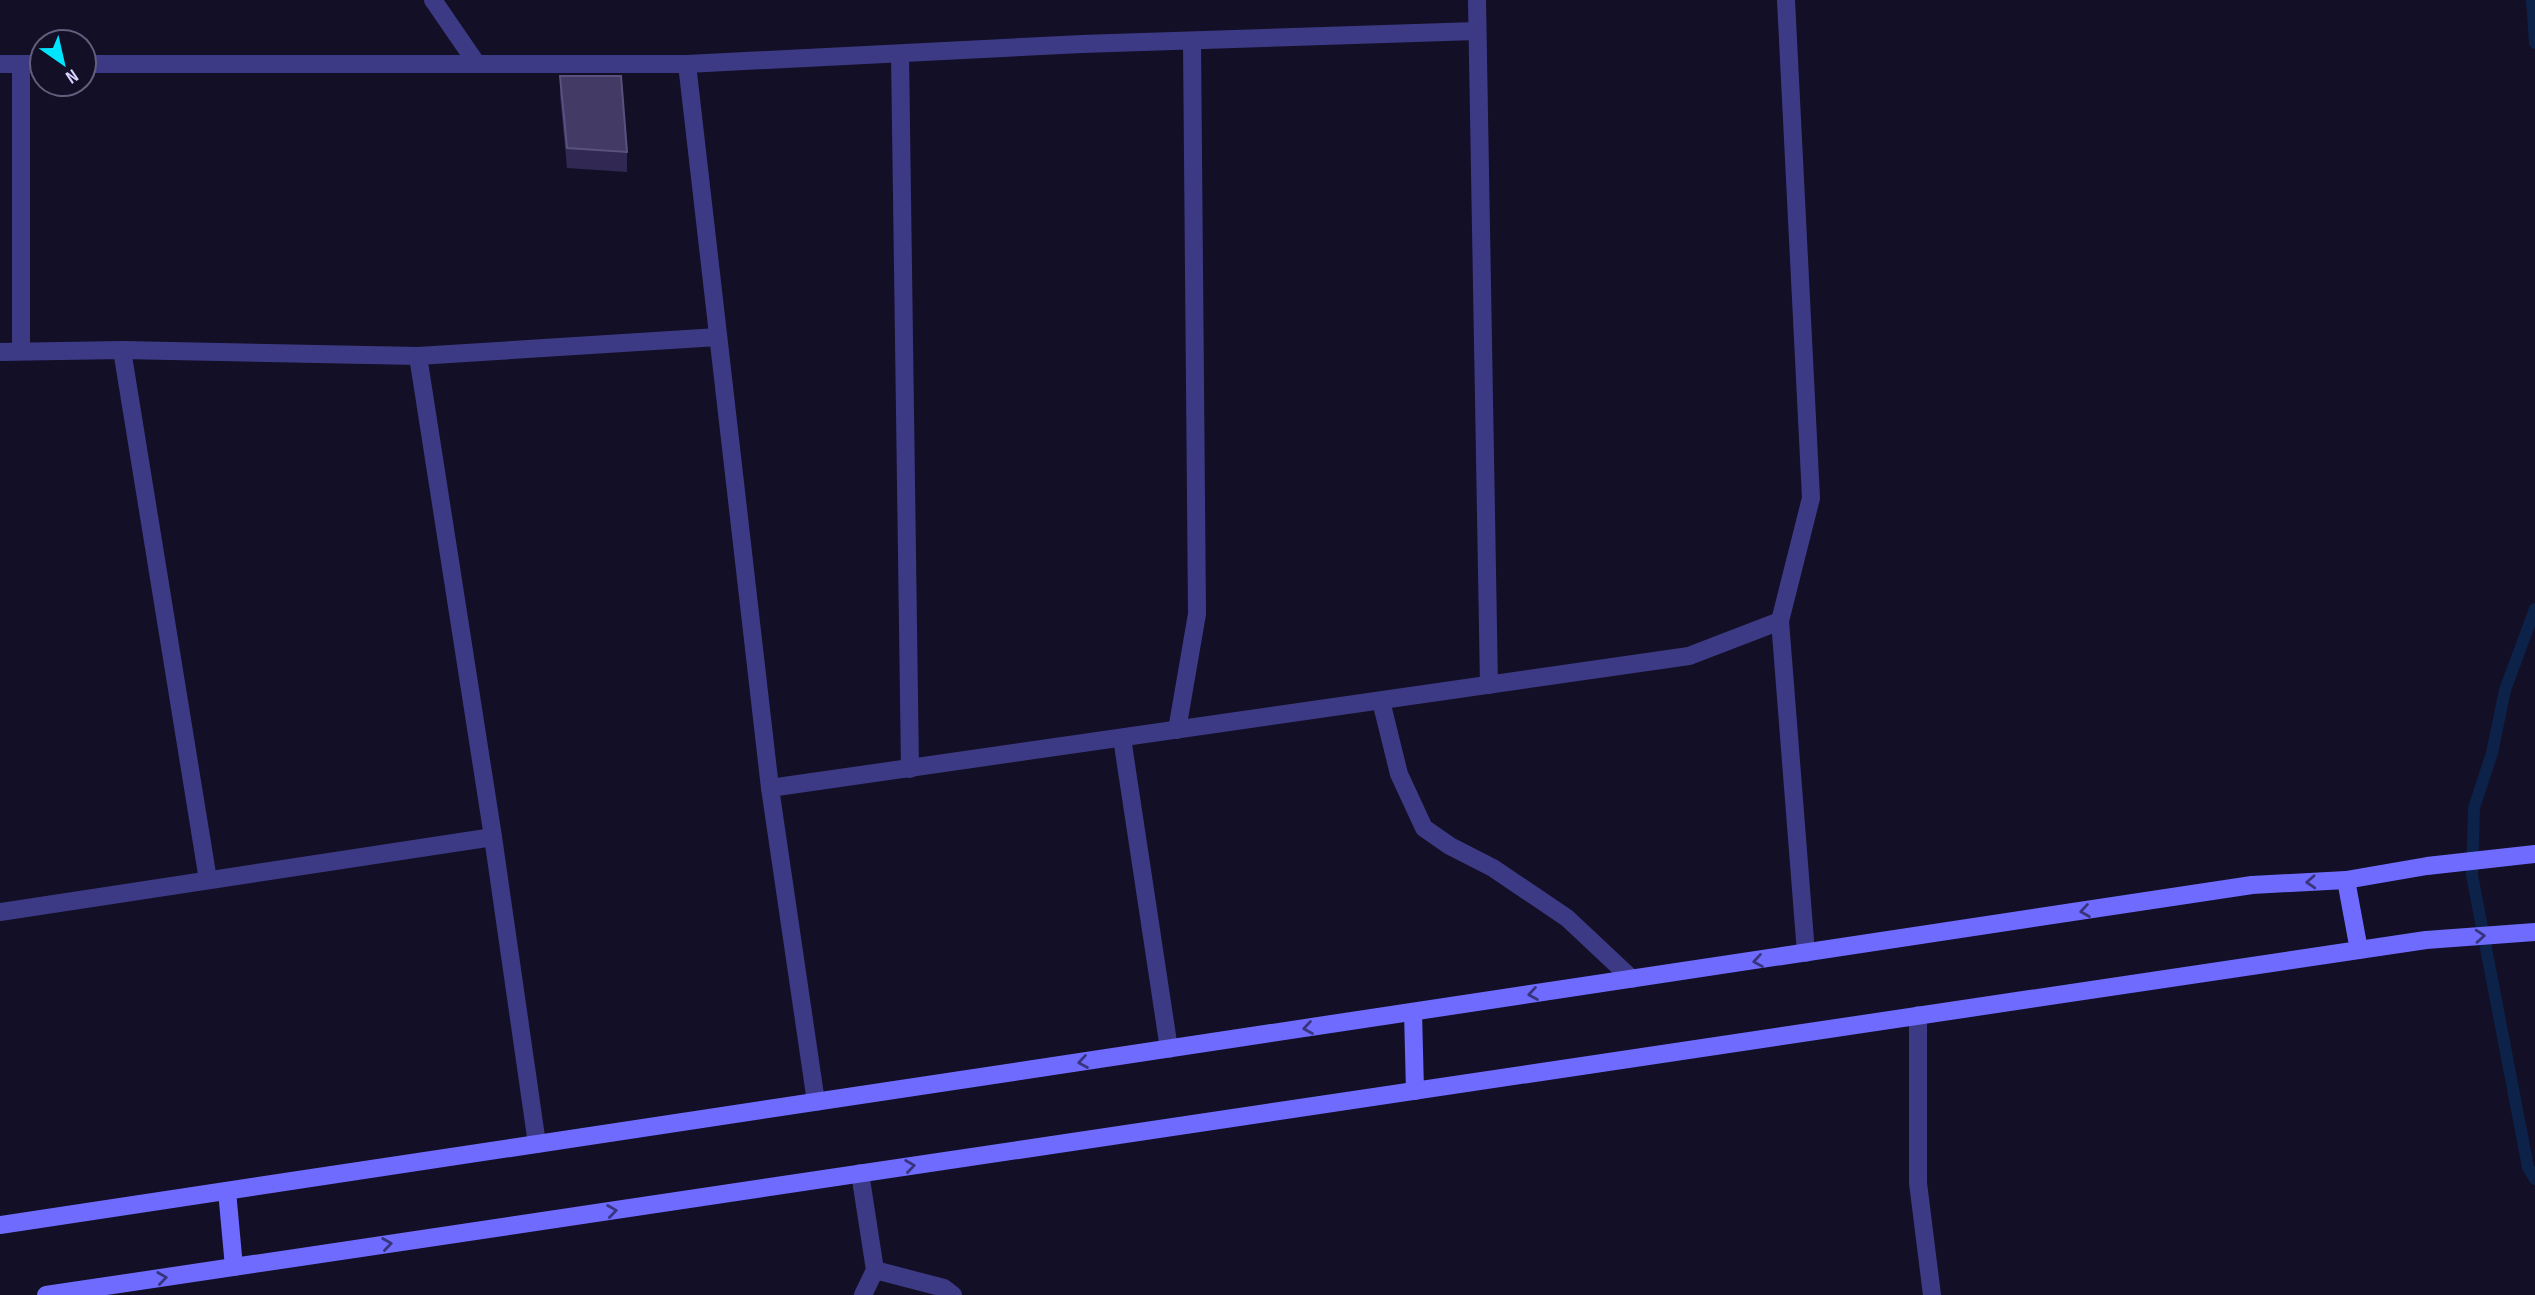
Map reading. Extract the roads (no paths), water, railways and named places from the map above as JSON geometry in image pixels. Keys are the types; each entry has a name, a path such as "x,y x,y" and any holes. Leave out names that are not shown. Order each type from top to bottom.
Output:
{"street":[{"path":"433,0 477,64"},
{"path":"1477,0 1489,685"},
{"path":"1786,0 1811,498 1780,621 1806,953"},
{"path":"98,64 687,64 1192,41 1476,32"},
{"path":"1177,730 1197,614 1192,41"},
{"path":"900,54 911,769"},
{"path":"0,64 28,64"},
{"path":"20,64 22,351"},
{"path":"687,64 769,788 816,1102"},
{"path":"0,352 122,350 418,356 718,337"},
{"path":"122,350 208,880"},
{"path":"418,356 493,837 537,1144"},
{"path":"769,788 1689,656 1780,621"},
{"path":"1381,701 1399,774 1424,828 1450,846 1493,868 1567,918 1632,979"},
{"path":"1122,738 1169,1049"},
{"path":"0,912 493,837"},
{"path":"0,1225 2252,885 2346,880 2427,866 2535,854"},
{"path":"2346,880 2359,950"},
{"path":"46,1295 2426,940 2535,932"},
{"path":"1413,1012 1415,1091"},
{"path":"1918,1015 1918,1183 1932,1295"},
{"path":"860,1173 875,1270 863,1295"},
{"path":"227,1191 234,1267"},
{"path":"875,1270 944,1287 953,1295"}],"waterway":[{"path":"2532,0 2535,43"},
{"path":"2535,609 2505,690 2492,753 2474,808 2472,875 2528,1167 2535,1179"}]}
